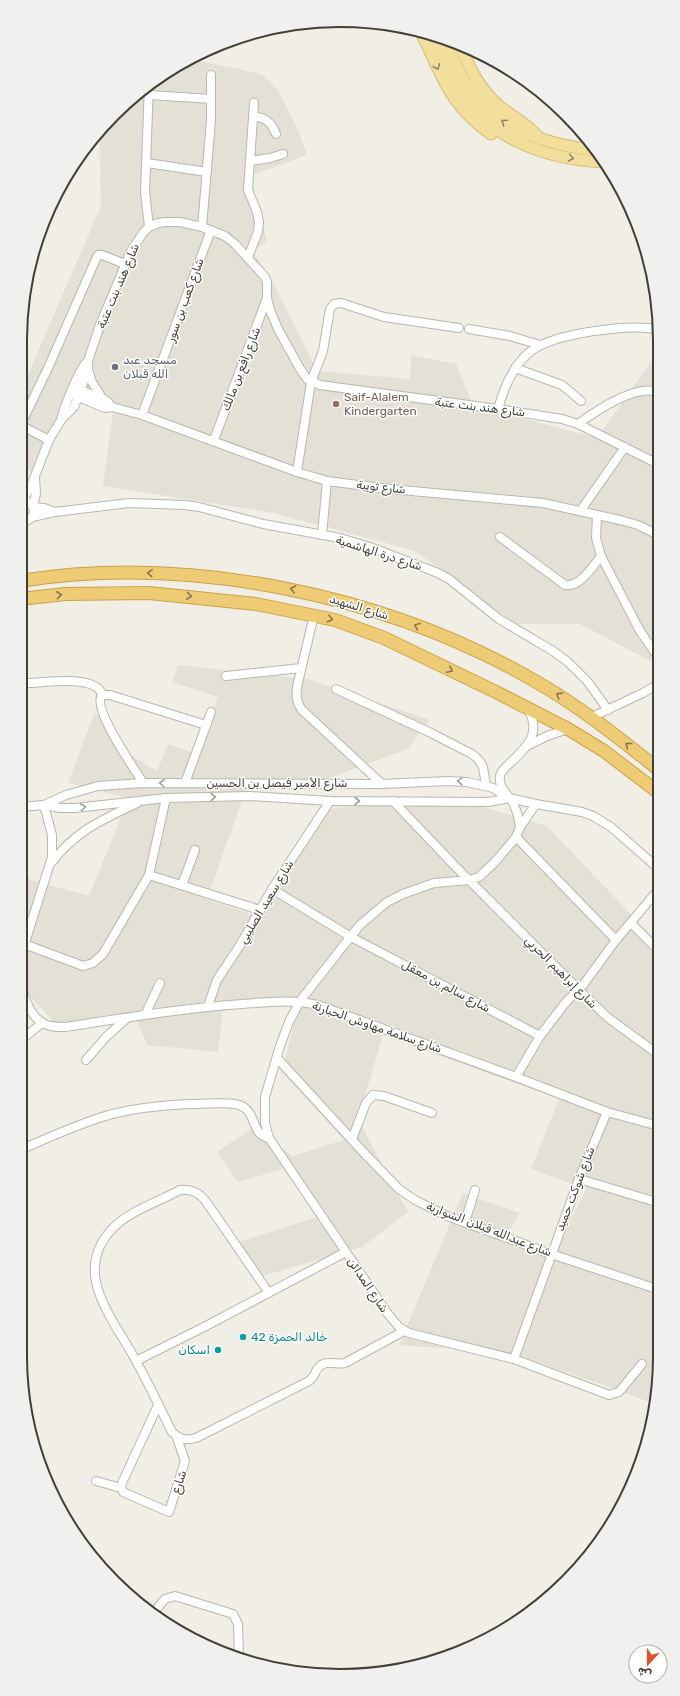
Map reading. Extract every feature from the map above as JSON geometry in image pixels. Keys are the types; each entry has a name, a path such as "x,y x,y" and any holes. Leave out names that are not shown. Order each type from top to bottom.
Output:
{"highway":[{"name":"شارع الشهيد","path":"27,580 62,575 140,573 232,580 316,594 409,623 477,651 536,681 592,717 653,765"},
{"name":"شارع الشهيد","path":"27,598 65,594 149,593 228,600 314,615 359,628 384,638 479,683 568,729 604,751 653,789"}],"main road":[{"path":"424,39 446,86 457,102 473,120 490,134 512,146 523,150 540,151"},
{"path":"437,43 451,76 463,95 477,112 507,137 540,151 578,160 597,162"},
{"path":"448,47 467,85 482,104 510,126 539,139 588,149"},
{"path":"462,52 472,73 487,95 500,107 527,125 539,139"}],"street":[{"path":"202,227 211,120 211,75"},
{"path":"150,92 146,192 149,227 166,222 202,227 230,240 248,257 265,277 267,282 268,305 278,329 301,372 312,382"},
{"path":"150,95 211,99"},
{"path":"248,257 258,232 259,222 257,212 248,190 254,103"},
{"path":"253,117 268,121 276,134"},
{"path":"250,161 263,160 283,154"},
{"path":"147,163 207,172"},
{"name":"شارع هند بنت عتبة","path":"76,392 88,370 88,361 100,325 125,264 138,238 149,227"},
{"name":"شارع كعب بن سور","path":"142,415 211,230"},
{"path":"27,412 98,255 102,255 125,264"},
{"name":"شارع رافع بن مالك","path":"214,440 268,298"},
{"path":"298,472 312,382 323,351 330,309 334,304 341,303 384,316 459,328"},
{"path":"498,409 506,385 515,368 531,351 540,345 557,339 589,332 621,328 652,329"},
{"path":"469,329 510,336 540,345"},
{"name":"شارع هند بنت عتبة","path":"27,491 35,476 49,440 61,420 70,412 82,368 88,361"},
{"path":"515,368 562,385 581,401"},
{"path":"88,370 92,382 102,399"},
{"name":"شارع هند بنت عتبة","path":"312,382 320,385 562,419 578,424 653,461"},
{"path":"578,424 597,410 617,400 644,389 653,391"},
{"name":"شارع ثويبة","path":"76,392 102,399 109,402 112,407"},
{"name":"شارع ثويبة","path":"76,392 105,408 112,407 142,415 214,440 298,472 327,481 390,489 536,502 581,510 632,523 653,533"},
{"path":"27,429 49,440"},
{"path":"581,510 625,447"},
{"name":"شارع هند بنت عتبة","path":"27,518 34,513 33,507 36,494 35,476"},
{"path":"322,535 327,481"},
{"name":"شارع درة الهاشمية","path":"27,501 33,507 55,512"},
{"name":"شارع درة الهاشمية","path":"27,519 55,512 129,502 185,505 199,507 263,524 340,538 370,547 438,573 449,579 499,619 568,662 588,682 608,710"},
{"path":"597,515 596,538 602,556 640,631 653,650"},
{"path":"500,537 565,585 569,586 577,584 602,556"},
{"path":"314,615 296,694 300,707 382,784"},
{"path":"226,676 301,668"},
{"path":"27,684 80,681 96,686 100,689 102,695 100,701 102,714 144,783"},
{"path":"592,717 653,687"},
{"path":"336,689 429,732 472,754 479,760 483,767 486,786"},
{"path":"102,695 110,695 206,725"},
{"path":"520,827 515,809 501,785 501,773 526,746 534,732 534,724 528,709"},
{"path":"185,784 211,712"},
{"path":"526,746 547,736 568,729"},
{"name":"شارع الأمير فيصل بن الحسين","path":"44,805 66,795 98,786 144,783 382,784 458,781 486,786 509,798 582,812 593,816 611,827 653,864"},
{"name":"شارع الأمير فيصل بن الحسين","path":"27,806 44,805 60,808 76,808 166,798 249,796 330,800 489,802 509,798"},
{"path":"27,945 83,966 88,966 93,963 103,954 149,875 166,798"},
{"name":"شارع سعيد الصليبي","path":"208,1006 217,980 272,889 330,800"},
{"path":"51,864 78,834 97,822 142,801"},
{"name":"شارع إبراهيم الحربي","path":"393,801 578,990 607,1017 653,1051"},
{"path":"470,880 479,877 486,871 516,837 520,827 536,804"},
{"path":"27,935 51,864 53,842 44,805"},
{"path":"516,837 616,940"},
{"path":"182,885 195,850"},
{"path":"149,875 260,910"},
{"name":"شارع المدائن","path":"470,880 434,883 387,902 365,921 300,1001 284,1034 265,1097 265,1124 269,1138 391,1318 404,1331 442,1342 514,1359 609,1395 619,1392 642,1364"},
{"name":"شارع سالم بن معقل","path":"272,889 351,937 540,1036"},
{"path":"516,1077 540,1036 653,896"},
{"path":"630,923 653,945"},
{"path":"145,1015 160,983"},
{"name":"شارع سلامة مهاوش الحبارنة","path":"42,1023 53,1026 65,1026 208,1006 300,1001 318,1005 516,1077 607,1112 653,1124"},
{"path":"27,1002 34,1015 42,1023 27,1035"},
{"path":"86,1060 106,1037 127,1018"},
{"name":"شارع عبدالله قبلان الشواربة","path":"277,1058 399,1189 432,1208 465,1222 551,1254 653,1288"},
{"path":"352,1139 366,1103 373,1095 384,1096 432,1113"},
{"path":"27,1147 103,1116 136,1109 224,1103 242,1106 250,1111 258,1133 269,1138"},
{"name":"شارع شوكت حميد","path":"514,1359 579,1179 607,1112"},
{"path":"579,1179 653,1201"},
{"path":"269,1293 205,1200 198,1193 190,1190 180,1190 132,1214 114,1227 102,1244 97,1257 95,1278 100,1299 136,1361 172,1432 186,1439 196,1438 309,1381 314,1377 319,1366 328,1362 340,1364 345,1363 404,1331"},
{"path":"465,1222 475,1190"},
{"path":"136,1361 346,1252"},
{"path":"96,1481 121,1488 158,1405"},
{"name":"شارع","path":"121,1488 125,1494 169,1512 186,1461 176,1435"},
{"path":"156,1609 165,1599 175,1596 233,1614 238,1624 238,1652"}],"shaded area":[{"path":"199,61 263,75 278,90 298,130 307,155 250,176 267,241 253,251 274,285 317,371 410,379 411,355 456,364 473,405 597,438 653,359 653,662 580,624 516,624 415,551 274,513 103,486 114,403 71,382 35,473 27,470 27,377 101,206 99,141 119,119 149,92"},
{"path":"178,665 307,679 430,720 408,749 315,783 247,786 207,899 257,916 328,809 450,797 547,826 653,938 653,1356 649,1402 512,1353 399,1345 463,1193 520,1213 502,1241 553,1256 586,1189 531,1169 559,1099 383,1035 358,1119 408,1212 362,1247 255,1278 235,1243 323,1215 283,1169 238,1182 217,1152 252,1128 293,1156 344,1140 282,1072 299,1003 223,1008 218,1052 147,1045 136,1017 55,1023 27,993 27,870 30,880 89,896 129,798 68,783 95,712 122,750 157,771 168,744 197,754 218,697 172,682"}],"place":[{"name":"مسجد عبد الله قبلان","path":"115,367"},
{"name":"Saif-Alalem Kindergarten","path":"336,404"},
{"name":"خالد الحمزة 42","path":"243,1337"},
{"name":"اسكان","path":"218,1350"}]}
